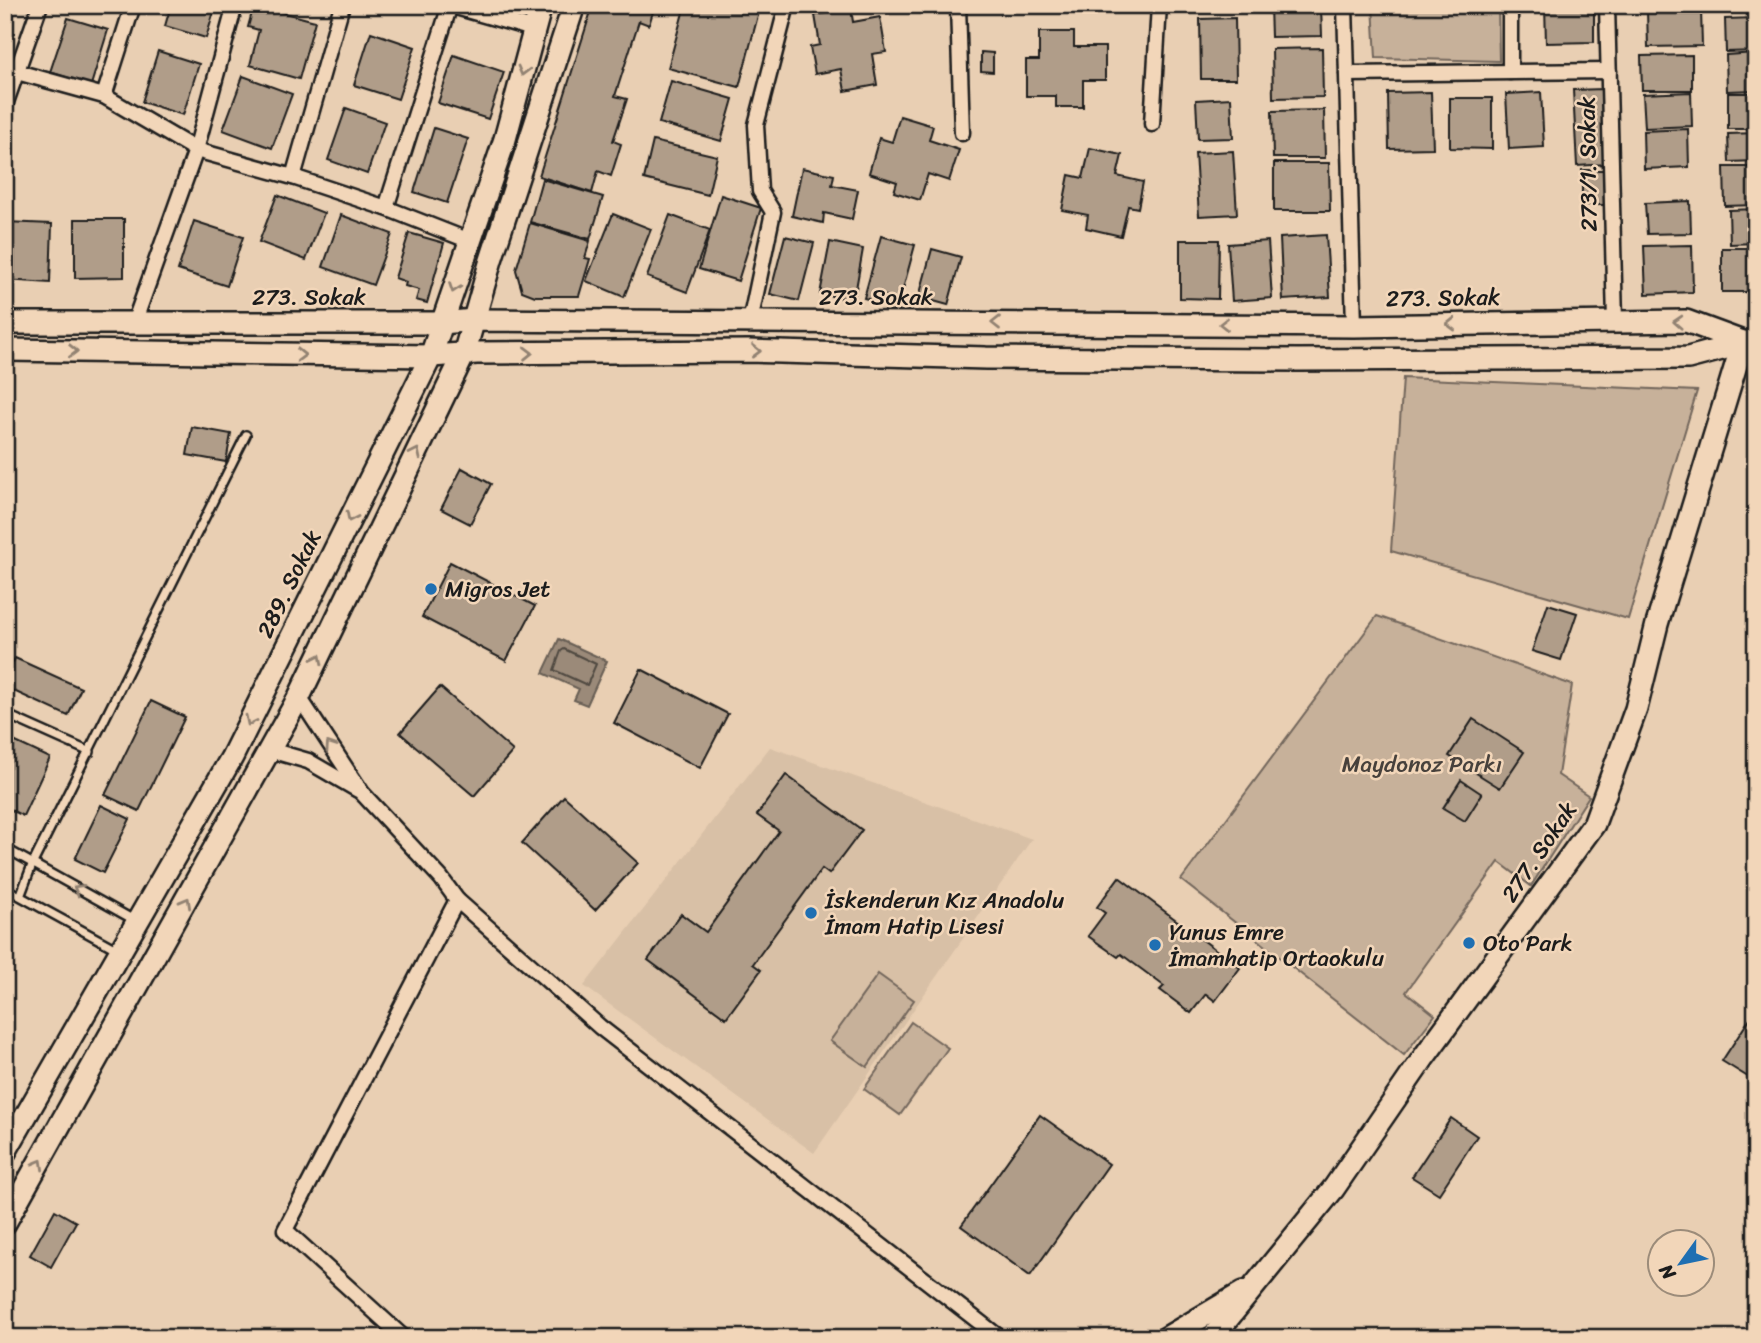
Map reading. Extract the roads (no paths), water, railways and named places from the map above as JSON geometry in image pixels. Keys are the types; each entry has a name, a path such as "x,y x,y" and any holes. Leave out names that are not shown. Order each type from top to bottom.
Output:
{"street":[{"path":"5,105 40,5"},
{"path":"104,96 133,5"},
{"path":"134,323 196,150 235,5"},
{"path":"293,177 342,5"},
{"path":"386,208 449,5 533,29"},
{"name":"289. Sokak","path":"5,1152 232,757 431,356 505,139 541,5"},
{"path":"5,1223 299,697 464,354 491,261 574,5"},
{"path":"750,322 773,212 760,191 756,125 788,5"},
{"path":"958,5 961,133"},
{"path":"1152,124 1159,5"},
{"path":"1345,5 1354,326"},
{"path":"1510,5 1510,72"},
{"name":"273/1. Sokak","path":"1607,5 1615,321"},
{"path":"1347,74 1609,71"},
{"path":"17,72 104,96 196,150 293,177 386,208 470,241"},
{"name":"273. Sokak","path":"5,323 442,323 474,320 1354,326 1686,321 1749,341"},
{"path":"5,350 431,356 749,351 986,358 1688,358 1749,341"},
{"name":"277. Sokak","path":"1212,1338 1334,1188 1424,1057 1594,824 1636,709 1661,611 1749,341"},
{"path":"299,697 362,793 441,878 457,900 600,1027 1000,1338"},
{"path":"270,750 308,761 362,793"},
{"path":"404,1338 285,1230 457,900"},
{"path":"138,922 166,938"},
{"path":"121,951 147,971"},
{"name":"277. Sokak","path":"1167,1338 1258,1283"}],"lane":[{"path":"21,894 246,435"},
{"path":"5,714 90,752"},
{"path":"5,848 138,922"},
{"path":"5,888 21,894 121,951"}],"water":[{"path":"559,639 607,661 587,705 574,700 579,689 543,673"}],"place":[{"name":"Migros Jet","path":"431,589"},
{"name":"İskenderun Kız Anadolu İmam Hatip Lisesi","path":"811,913"},
{"name":"Oto Park","path":"1469,943"},
{"name":"Yunus Emre İmamhatip Ortaokulu","path":"1155,945"}],"park label":[{"name":"Maydonoz Parkı","path":"1422,764"}]}
